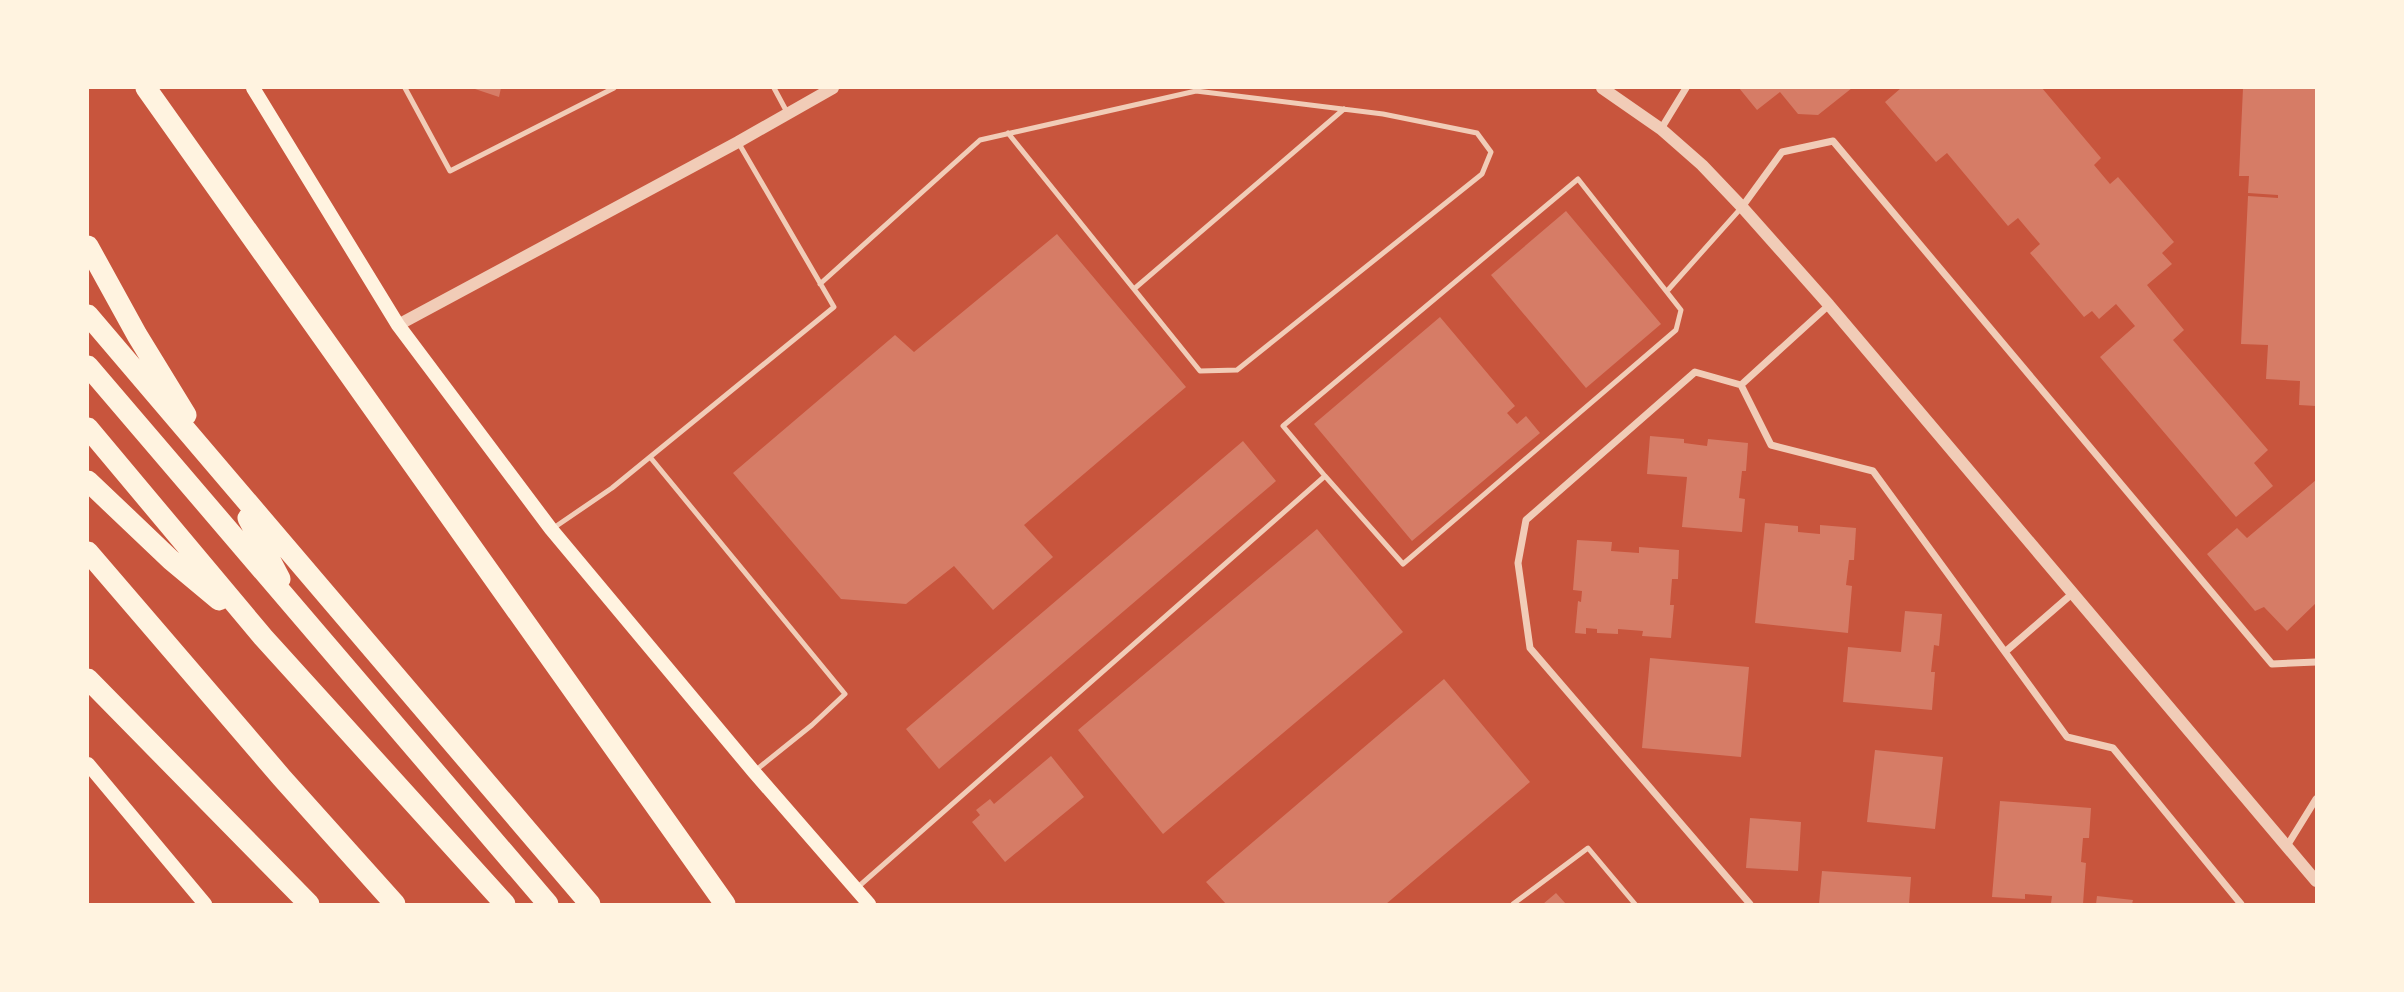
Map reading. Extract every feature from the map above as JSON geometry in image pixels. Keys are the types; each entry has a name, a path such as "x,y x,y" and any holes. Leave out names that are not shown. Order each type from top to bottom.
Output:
{"highway":[{"path":"146,88 725,905"},
{"path":"88,246 137,335 234,492 299,615"},
{"path":"88,315 590,905"},
{"path":"88,366 548,905"},
{"path":"88,428 263,637 505,905"},
{"path":"88,481 171,560 263,637"},
{"path":"88,552 395,905"},
{"path":"88,678 309,905"}],"main road":[{"path":"253,88 398,325 551,530 869,905"},
{"path":"88,764 205,905"}],"street":[{"path":"398,325 738,142 832,88"},
{"path":"1602,88 1661,129 1702,165 1742,207 1829,305 2316,881"},
{"path":"1661,129 1686,88"},
{"path":"1742,207 1782,152 1833,141 2272,664 2316,662"},
{"path":"1741,385 1829,305"},
{"path":"1751,905 1530,648 1518,564 1526,520 1695,372 1741,385 1771,445 1873,471 2067,737 2113,748 2241,905"},
{"path":"2004,652 2074,593"},
{"path":"2287,846 2316,799"}],"lane":[{"path":"405,88 450,170 614,88"},
{"path":"774,88 788,114"},
{"path":"820,284 980,140 1008,133 1196,91 1383,114 1477,133 1492,152 1482,174 1237,370 1200,372 1008,133"},
{"path":"1134,289 1344,109"},
{"path":"551,530 612,488 834,307 738,142"},
{"path":"1578,178 1681,310 1676,330 1403,564 1325,476 1283,426 1578,178"},
{"path":"1668,290 1742,207"},
{"path":"650,457 845,694 754,772"},
{"path":"856,890 1325,476"},
{"path":"1513,905 1588,848 1635,905"}],"building":[{"path":"472,88 501,88 499,97"},
{"path":"1739,88 1852,88 1818,115 1798,114 1780,92 1757,110"},
{"path":"1901,88 2042,88 2101,158 2094,165 2110,184 2118,177 2174,242 2162,253 2172,264 2147,285 2184,330 2173,340 2268,450 2254,463 2273,486 2236,517 2100,357 2135,326 2116,304 2099,319 2092,311 2084,317 2030,253 2040,244 2018,218 2008,226 1947,153 1936,162 1885,102"},
{"path":"2243,88 2316,88 2316,406 2299,405 2300,381 2266,379 2268,345 2241,344 2248,196 2278,198 2278,195 2248,193 2249,176 2239,176"},
{"path":"1566,211 1661,324 1586,388 1491,275"},
{"path":"1057,234 1186,387 1024,525 1053,557 993,610 954,566 906,604 841,599 733,473 895,335 914,352"},
{"path":"1440,317 1515,406 1507,413 1517,424 1526,416 1540,433 1412,541 1314,424"},
{"path":"1650,436 1684,439 1684,443 1707,446 1708,439 1748,443 1746,471 1742,471 1739,498 1745,499 1742,532 1682,527 1687,477 1647,474"},
{"path":"1243,441 1276,481 939,769 906,729"},
{"path":"2316,480 2316,603 2287,631 2264,607 2255,611 2207,554 2237,528 2247,538"},
{"path":"1765,523 1798,526 1798,532 1820,534 1820,525 1856,528 1854,560 1849,560 1846,585 1852,586 1848,633 1755,623"},
{"path":"1317,529 1403,632 1163,834 1078,730"},
{"path":"1577,540 1612,542 1611,551 1639,553 1639,547 1679,550 1678,579 1672,579 1670,605 1674,605 1671,638 1642,636 1643,631 1618,629 1618,634 1597,633 1597,629 1586,628 1586,634 1575,633 1578,601 1581,602 1582,591 1573,590"},
{"path":"1905,611 1942,614 1939,646 1934,645 1931,672 1935,672 1932,710 1843,702 1848,647 1901,652"},
{"path":"1650,658 1749,667 1741,757 1642,748"},
{"path":"1444,679 1530,782 1386,904 1226,904 1206,882"},
{"path":"1875,750 1943,757 1935,829 1867,822"},
{"path":"1051,756 1084,797 1005,862 972,822 980,815 976,810 990,799 994,804"},
{"path":"2000,801 2091,808 2089,838 2083,838 2081,862 2086,863 2083,904 2051,903 2052,896 2025,894 2025,899 1992,897"},
{"path":"1750,818 1801,822 1798,871 1746,868"},
{"path":"1822,871 1911,877 1909,904 1819,904"},
{"path":"1556,893 1566,904 1543,904"},
{"path":"2097,896 2133,900 2132,904 2096,904"}]}
